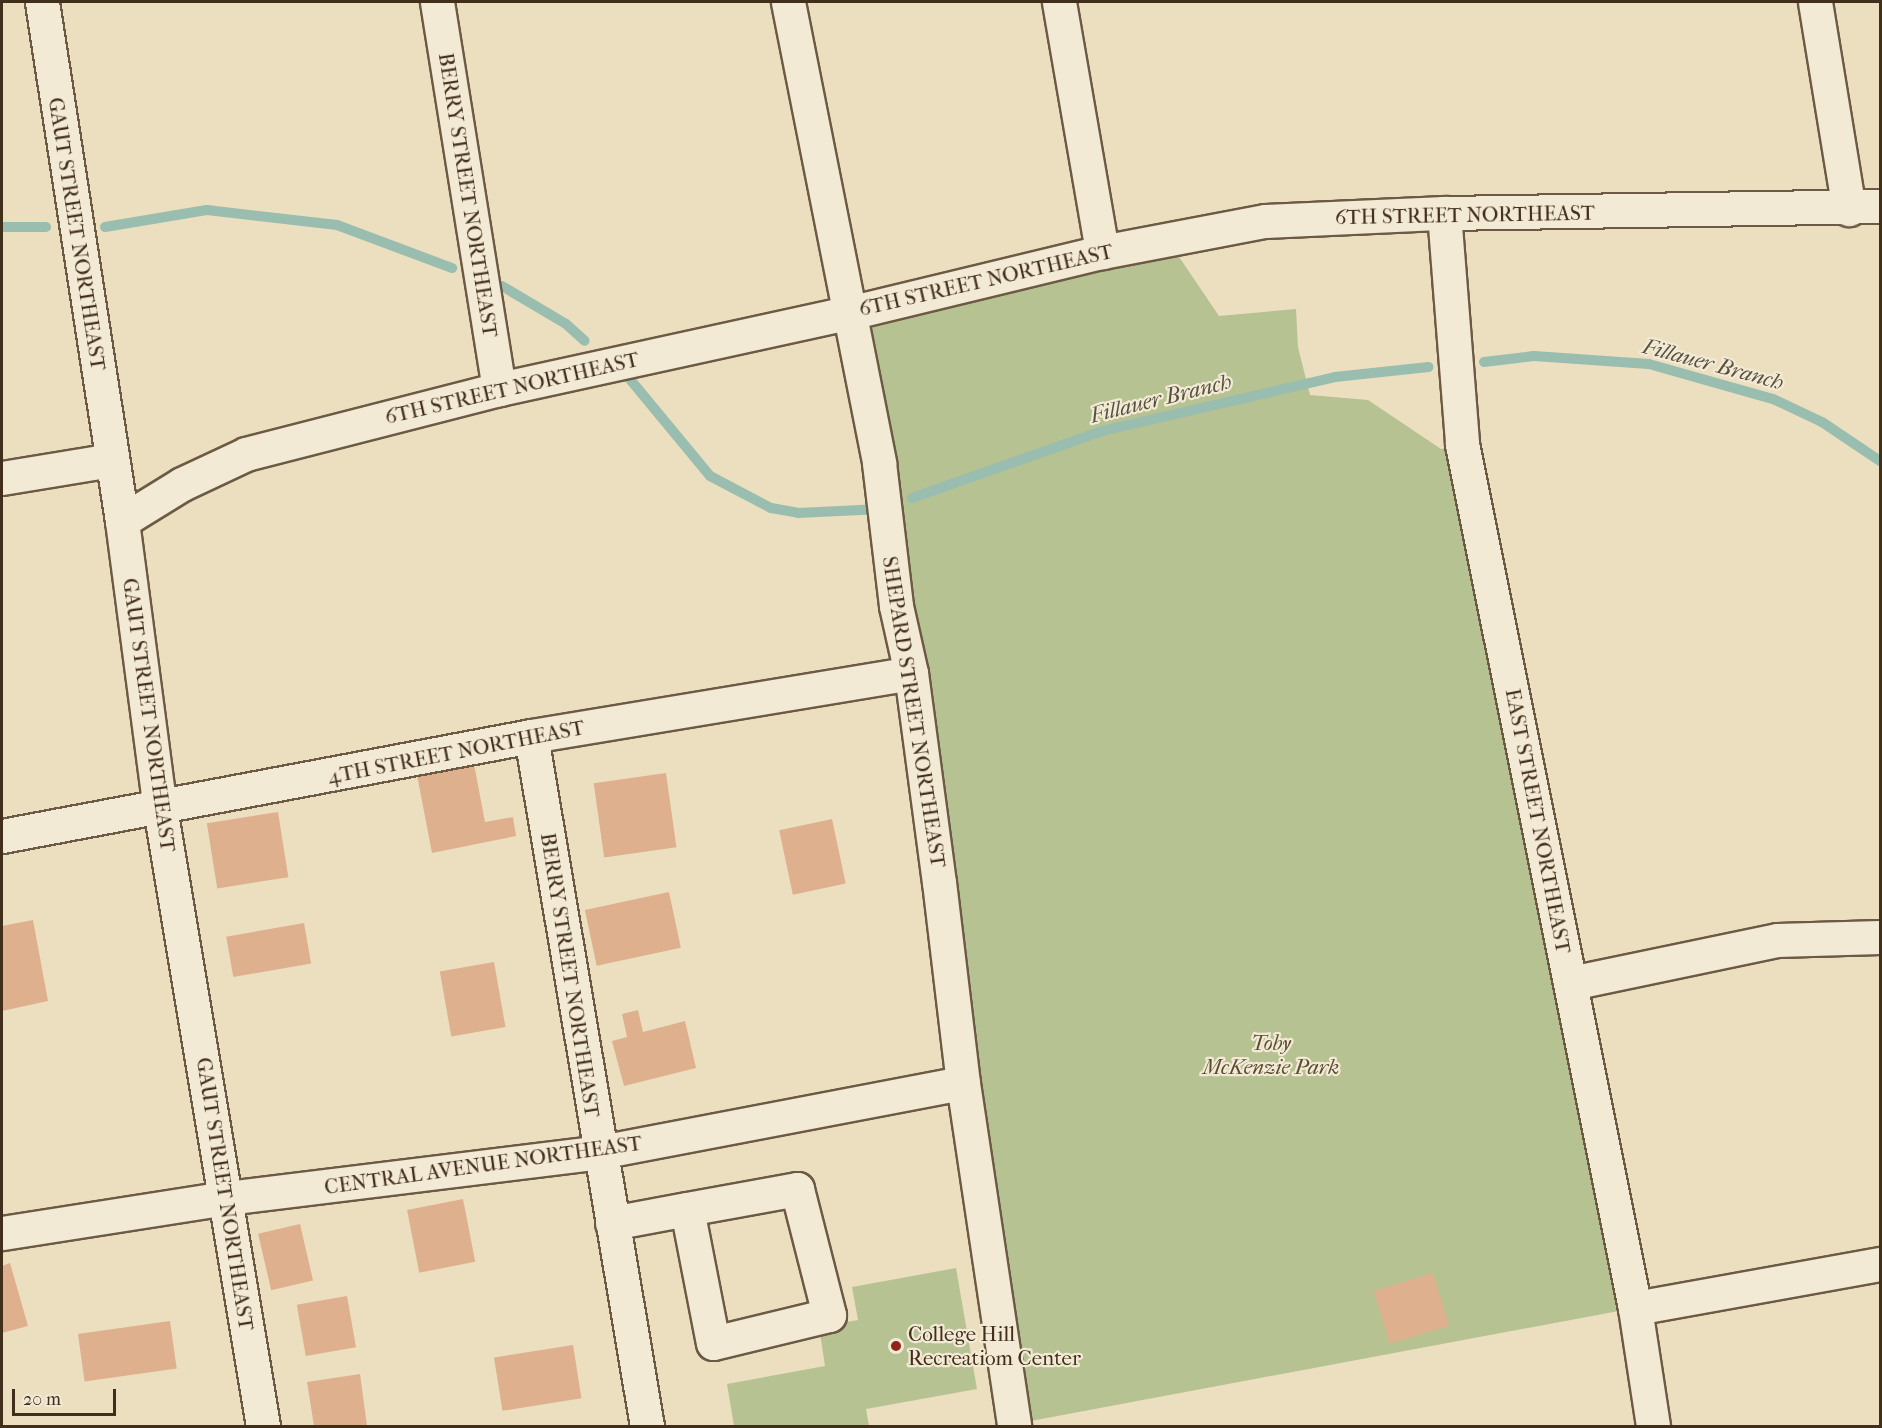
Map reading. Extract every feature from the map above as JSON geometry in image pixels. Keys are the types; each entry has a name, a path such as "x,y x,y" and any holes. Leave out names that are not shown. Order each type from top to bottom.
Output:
{"street":[{"name":"GAUT STREET NORTHEAST","path":"42,2 122,521 160,808 263,1426"},
{"name":"BERRY STREET NORTHEAST","path":"437,2 499,388"},
{"name":"SHEPARD STREET NORTHEAST","path":"788,2 879,463 896,606 910,673 963,1083 1014,1426"},
{"path":"1059,2 1102,252"},
{"path":"1815,2 1865,208"},
{"name":"6TH STREET NORTHEAST","path":"122,521 182,484 246,454 499,388 849,313 1102,252 1265,221 1444,213 1865,208"},
{"name":"EAST STREET NORTHEAST","path":"1444,213 1462,444 1635,1308 1653,1426"},
{"path":"2,478 112,460"},
{"name":"4TH STREET NORTHEAST","path":"2,836 160,808 531,736 910,673"},
{"name":"BERRY STREET NORTHEAST","path":"531,736 647,1426"},
{"path":"1571,983 1777,940 1881,937"},
{"name":"CENTRAL AVENUE NORTHEAST","path":"2,1233 226,1198 600,1152 963,1083"},
{"path":"612,1223 687,1209 797,1189 829,1316 713,1343 687,1209"},
{"path":"1635,1308 1881,1264"}],"green space":[{"name":"Toby McKenzie Park","path":"1167,239 1219,316 1296,309 1298,347 1310,395 1368,400 1441,449 1462,444 1635,1308 1014,1424 849,313"},
{"name":"College Hill Recreatiom Center","path":"956,1268 977,1389 866,1409 869,1426 734,1426 727,1384 825,1366 819,1327 858,1320 852,1287"}],"building":[{"path":"474,764 485,822 513,817 516,836 432,853 417,775"},
{"path":"666,773 676,847 604,857 594,783"},
{"path":"278,812 288,877 217,888 207,823"},
{"path":"832,819 846,884 793,895 779,830"},
{"path":"669,892 681,948 597,966 585,910"},
{"path":"33,920 48,1001 2,1011 2,926"},
{"path":"304,923 311,963 233,977 226,937"},
{"path":"494,962 505,1027 451,1037 440,972"},
{"path":"638,1010 643,1032 685,1021 696,1068 624,1086 612,1041 627,1037 622,1014"},
{"path":"463,1199 475,1262 419,1273 407,1210"},
{"path":"300,1224 313,1281 271,1290 258,1234"},
{"path":"10,1263 28,1326 2,1333 2,1266"},
{"path":"1433,1273 1449,1326 1390,1344 1374,1291"},
{"path":"347,1296 356,1347 306,1356 297,1305"},
{"path":"170,1321 177,1369 85,1381 78,1334"},
{"path":"573,1345 581,1398 502,1411 494,1358"},
{"path":"360,1374 367,1426 314,1426 307,1382"}],"waterway":[{"name":"Fillauer Branch","path":"105,227 207,210 337,225 452,268"},
{"name":"Fillauer Branch","path":"2,227 46,227"},
{"name":"Fillauer Branch","path":"502,286 566,324 585,341"},
{"name":"Fillauer Branch","path":"1484,362 1534,356 1649,364 1773,399 1822,422 1880,461"},
{"name":"Fillauer Branch","path":"912,498 1102,431 1335,377 1428,367"},
{"name":"Fillauer Branch","path":"624,372 710,476 771,508 798,513 881,509"}],"place":[{"name":"College Hill Recreatiom Center","path":"896,1346"}]}
